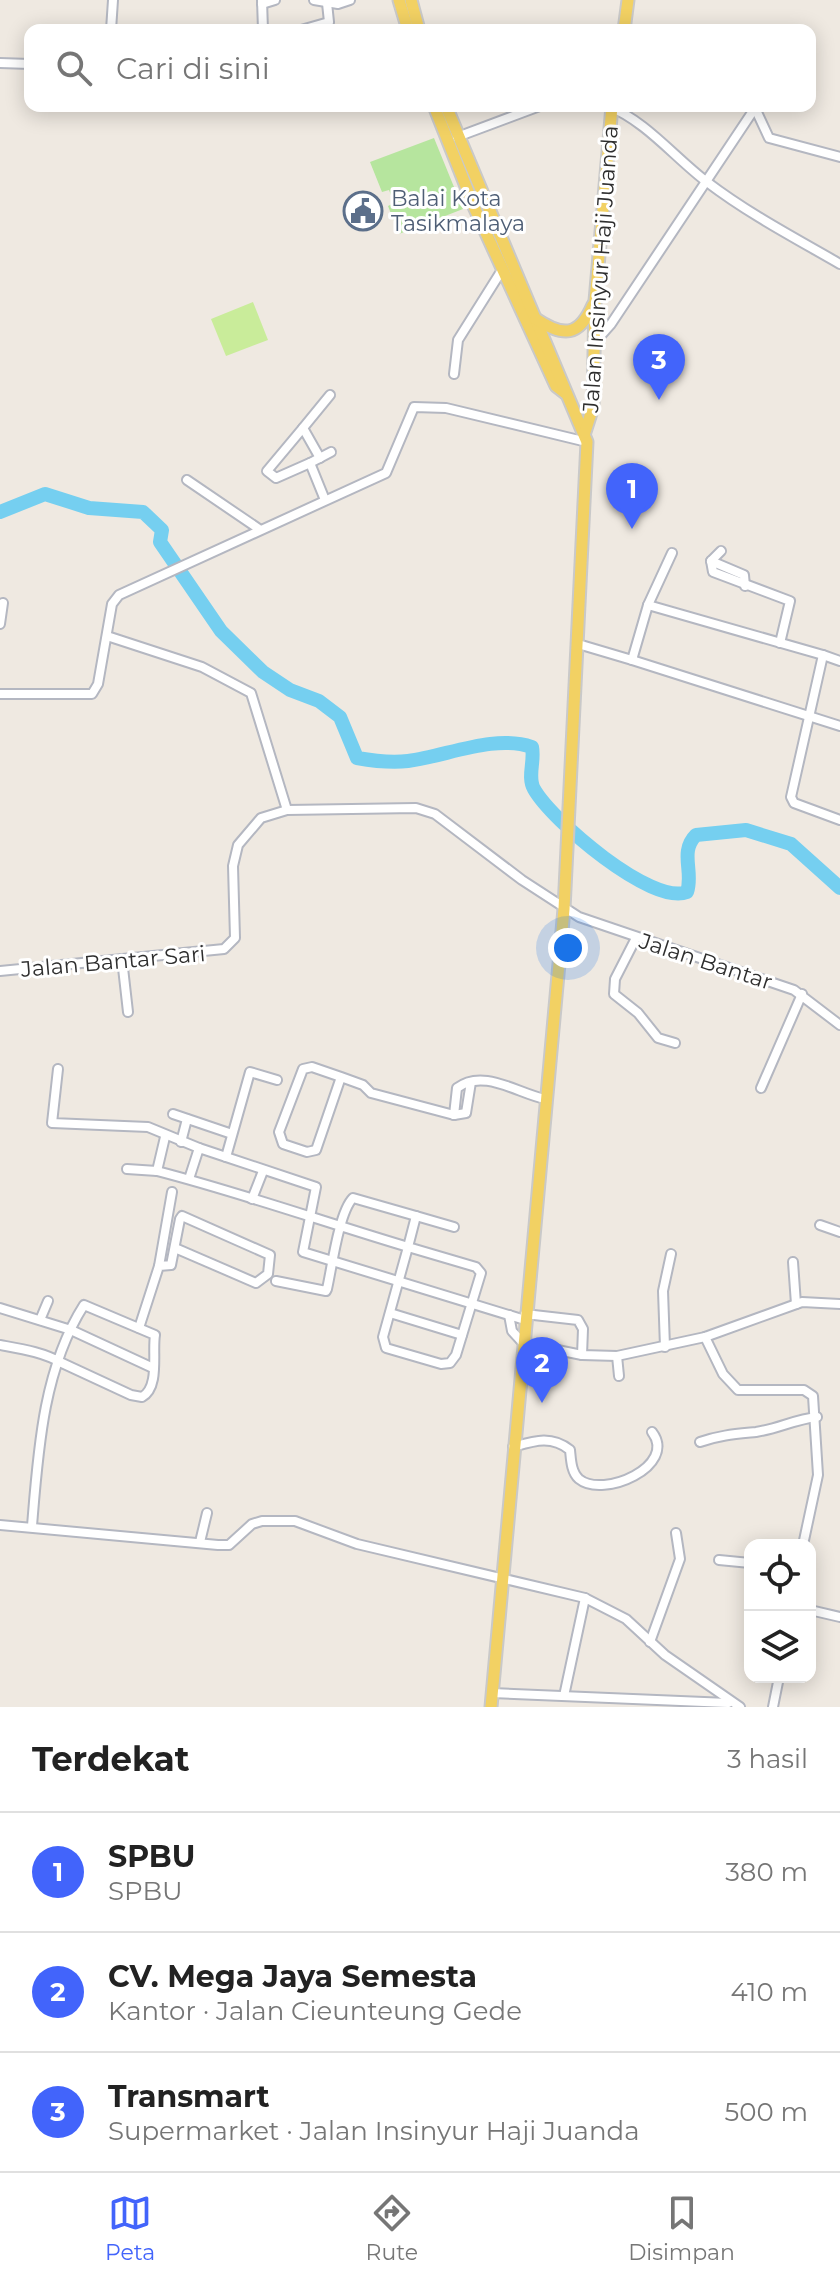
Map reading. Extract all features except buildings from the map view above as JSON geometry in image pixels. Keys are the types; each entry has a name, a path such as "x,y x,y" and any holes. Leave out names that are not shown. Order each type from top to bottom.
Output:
{"main road":[{"path":"399,0 406,24"},
{"path":"411,0 417,24"},
{"path":"625,24 628,0"},
{"path":"437,112 535,319 586,437"},
{"path":"448,112 502,270 556,386 565,393"},
{"name":"Jalan Insinyur Haji Juanda","path":"491,1707 564,909 586,437 593,407 595,301 610,112"},
{"path":"535,319 554,331 565,333 588,317 595,301"}],"street":[{"path":"111,24 113,0"},
{"path":"263,24 262,2 275,0"},
{"path":"314,0 327,3 350,0"},
{"path":"322,24 329,22 327,3"},
{"path":"0,63 24,64"},
{"path":"457,137 524,112"},
{"path":"620,112 707,182 840,264"},
{"path":"595,342 611,324 752,112"},
{"path":"757,112 769,138 840,157"},
{"path":"454,374 458,340 502,270"},
{"path":"330,395 267,471 275,478 331,452"},
{"path":"0,694 92,694 112,604 119,595 175,572 259,529 389,471 416,406 446,408 586,437"},
{"path":"303,428 320,458"},
{"path":"279,455 290,471"},
{"path":"310,463 325,500"},
{"path":"187,480 259,529"},
{"path":"721,551 711,561 744,575 745,586 790,601 780,643"},
{"path":"632,660 648,605 672,553"},
{"path":"0,624 3,603"},
{"path":"648,605 840,661"},
{"path":"107,636 202,667 251,693 287,810"},
{"path":"578,644 840,726"},
{"path":"823,655 792,801 840,820 840,830"},
{"name":"Jalan Bantar Sari","path":"0,971 216,952 235,938 233,866 238,845 261,818 287,810 428,810 564,909"},
{"name":"Jalan Bantar","path":"564,909 636,938 733,967 802,994 840,1025"},
{"path":"636,938 615,979 614,994 638,1013 658,1038 675,1043"},
{"path":"122,959 128,1012"},
{"path":"761,1088 802,994"},
{"path":"341,1077 316,1150 307,1152 283,1144 279,1132 303,1069 312,1067 341,1077 363,1085 371,1093 454,1115 466,1113 471,1082"},
{"path":"58,1069 51,1122 148,1127 165,1137 316,1187 303,1252 509,1315 578,1320 583,1329 582,1355"},
{"path":"226,1157 250,1072 256,1071 277,1080"},
{"path":"454,1115 457,1088 471,1082 491,1080 545,1099"},
{"path":"173,1114 232,1134"},
{"path":"181,1142 187,1119"},
{"path":"157,1171 165,1137"},
{"path":"189,1179 199,1148"},
{"path":"127,1169 157,1171 189,1179 310,1219 408,1247 480,1270 456,1355 445,1364 386,1348 382,1341 398,1280 408,1247 416,1216"},
{"path":"252,1199 263,1171"},
{"path":"139,1328 159,1266 172,1192"},
{"path":"276,1281 323,1292 327,1289 341,1227 353,1198 454,1227"},
{"path":"159,1266 170,1266 180,1219 185,1217 270,1255 268,1274 256,1283 175,1248"},
{"path":"820,1225 840,1232"},
{"path":"665,1347 663,1291 671,1254"},
{"path":"793,1262 796,1304"},
{"path":"40,1320 48,1301"},
{"path":"0,1345 42,1353 58,1361 142,1397 149,1392 154,1334 89,1304 84,1305 58,1361 39,1445 32,1526"},
{"path":"509,1315 512,1331 523,1343 582,1355 617,1356 705,1337 796,1304 840,1304"},
{"path":"0,1308 71,1330 153,1368"},
{"path":"390,1313 462,1335"},
{"path":"705,1337 720,1370 742,1391 809,1392 815,1400 818,1475 804,1539"},
{"path":"617,1356 619,1376"},
{"path":"700,1442 724,1434 760,1431 792,1420 817,1417"},
{"path":"513,1447 536,1440 561,1442 570,1450 574,1473 581,1480 608,1483 641,1472 652,1464 658,1448 658,1439 652,1432"},
{"path":"200,1542 207,1513"},
{"path":"0,1525 229,1545 252,1524 278,1518 295,1521 357,1544 503,1576 585,1598 610,1608 729,1703 740,1707"},
{"path":"650,1642 680,1559 676,1533"},
{"path":"719,1560 744,1562"},
{"path":"564,1696 585,1598"},
{"path":"814,1611 840,1617"},
{"path":"773,1707 778,1683"},
{"path":"492,1693 638,1702 729,1703"},
{"path":"575,1707 576,1696"}],"green space":[{"path":"434,138 463,209 399,234 388,206 394,203 389,190 382,192 370,162"},
{"path":"253,302 268,340 226,356 211,319"}],"waterway":[{"path":"0,512 45,494 89,508 143,512 162,530 160,542 221,631 263,672 290,690 319,701 340,717 357,758 402,762 486,744 532,747 532,784 544,803 604,858 651,886 671,893 687,892 688,848 696,835 746,830 791,844 840,888"}],"place":[{"name":"Balai Kota Tasikmalaya","path":"363,211"},
{"name":"Transmart","path":"659,400"},
{"name":"SPBU","path":"632,529"},
{"name":"CV. Mega Jaya Semesta","path":"542,1403"}]}
